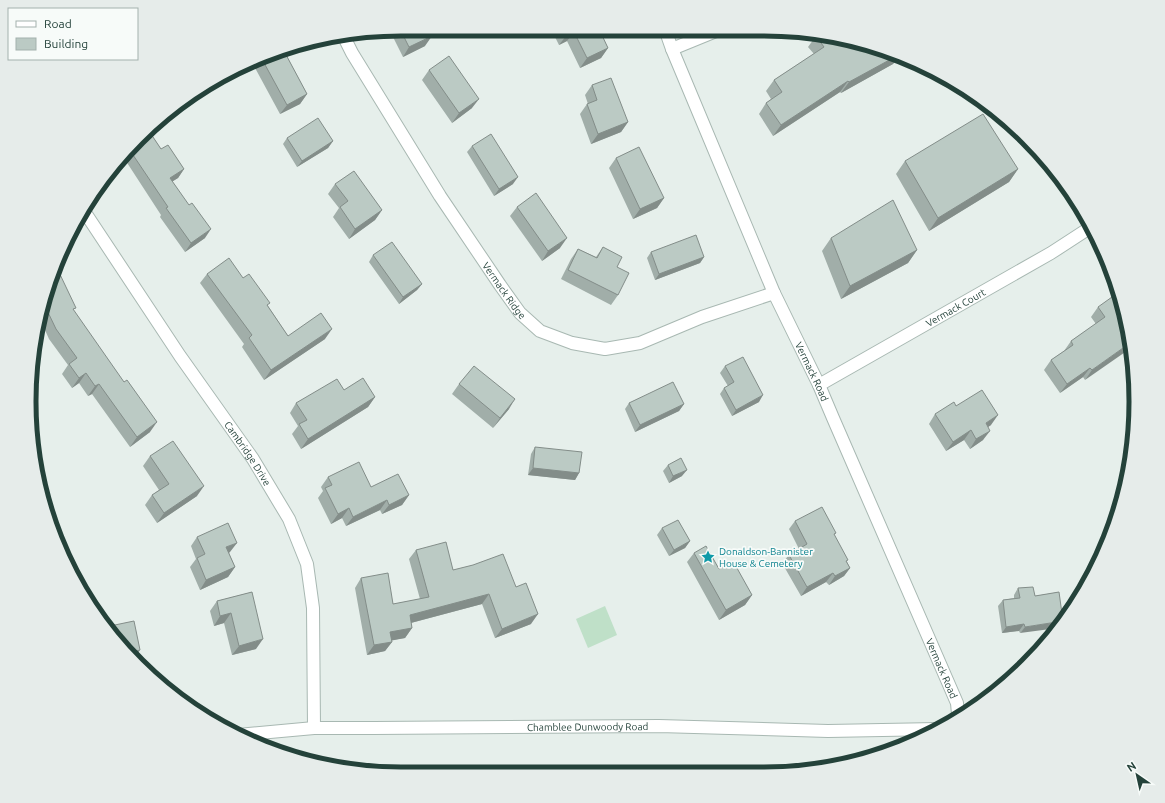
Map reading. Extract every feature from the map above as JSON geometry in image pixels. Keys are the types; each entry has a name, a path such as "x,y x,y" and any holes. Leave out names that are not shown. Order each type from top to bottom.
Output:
{"street":[{"name":"Vermack Road","path":"667,36 774,293 819,385 957,703 958,711"},
{"path":"672,49 704,36"},
{"name":"Vermack Ridge","path":"346,40 440,196 520,313 540,331 572,343 605,349 612,348 640,343 702,317 774,293"},
{"name":"Cambridge Drive","path":"87,216 180,356 253,459 289,519 307,564 313,608 314,728"},
{"name":"Vermack Court","path":"819,385 1051,253 1086,230"},
{"name":"Chamblee Dunwoody Road","path":"249,733 314,728 659,726 828,731 924,729"}],"green space":[{"path":"605,606 617,635 588,648 576,619"}],"building":[{"path":"404,36 432,36 409,47"},
{"path":"576,36 602,36 608,48 587,58"},
{"path":"819,40 858,48 891,59 849,82 848,81 781,125 766,103 782,92 774,80 824,47"},
{"path":"286,54 307,94 287,105 264,63"},
{"path":"449,56 479,99 459,113 429,70"},
{"path":"611,78 628,122 598,134 587,104 597,100 592,85"},
{"path":"983,114 1018,169 938,218 905,161"},
{"path":"318,118 333,141 302,161 287,138"},
{"path":"491,134 518,177 499,189 472,146"},
{"path":"152,135 161,149 168,145 184,169 170,178 189,205 192,203 211,229 191,243 166,208 168,207 133,155"},
{"path":"639,147 664,198 640,209 616,158"},
{"path":"354,171 382,210 355,229 340,207 348,201 335,184"},
{"path":"536,193 567,238 548,251 517,207"},
{"path":"893,200 917,250 850,286 831,238"},
{"path":"696,235 704,257 659,274 651,252"},
{"path":"392,242 422,284 403,297 373,255"},
{"path":"603,247 622,257 617,267 629,273 618,295 568,270 578,249 597,258"},
{"path":"229,258 243,278 249,274 270,303 267,305 288,336 321,313 332,329 271,370 249,338 252,335 207,274"},
{"path":"59,273 76,308 73,309 124,382 127,380 157,422 137,437 99,384 95,386 86,373 79,378 69,364 77,358 56,329 47,311"},
{"path":"1112,297 1115,302 1125,347 1092,370 1090,368 1067,384 1051,360 1073,345 1071,341 1105,317 1098,307"},
{"path":"743,357 763,395 736,410 724,388 734,382 725,366"},
{"path":"474,366 515,399 500,418 459,384"},
{"path":"363,378 375,397 308,439 299,424 307,420 296,403 337,379 344,390"},
{"path":"673,382 684,404 640,425 629,403"},
{"path":"982,390 998,415 986,423 990,431 976,439 971,430 953,442 935,414 954,402 956,406"},
{"path":"173,441 204,486 164,513 152,495 169,484 150,456"},
{"path":"535,447 582,452 579,473 533,468"},
{"path":"681,458 687,470 673,476 668,465"},
{"path":"359,462 371,487 398,474 409,495 389,505 387,500 353,517 349,508 338,514 325,488 332,485 328,477"},
{"path":"822,507 836,533 834,534 848,560 846,561 850,568 835,576 833,573 807,587 789,555 807,544 795,521"},
{"path":"678,520 690,541 674,550 662,528"},
{"path":"228,523 237,543 226,547 235,567 206,580 197,558 205,554 197,537"},
{"path":"446,542 453,570 473,565 503,554 516,587 526,583 538,614 502,629 489,594 410,615 412,628 390,632 392,642 374,645 361,578 388,573 393,604 429,597 416,550"},
{"path":"706,546 719,569 733,561 752,595 726,610 694,553"},
{"path":"1033,587 1035,596 1059,592 1062,612 1054,622 1025,627 1024,624 1006,627 1003,600 1020,598 1018,588"},
{"path":"252,592 263,639 239,646 231,613 220,616 217,601"},
{"path":"134,621 140,650 135,651 113,625"}],"place":[{"name":"Donaldson-Bannister House & Cemetery","path":"708,557"}]}
